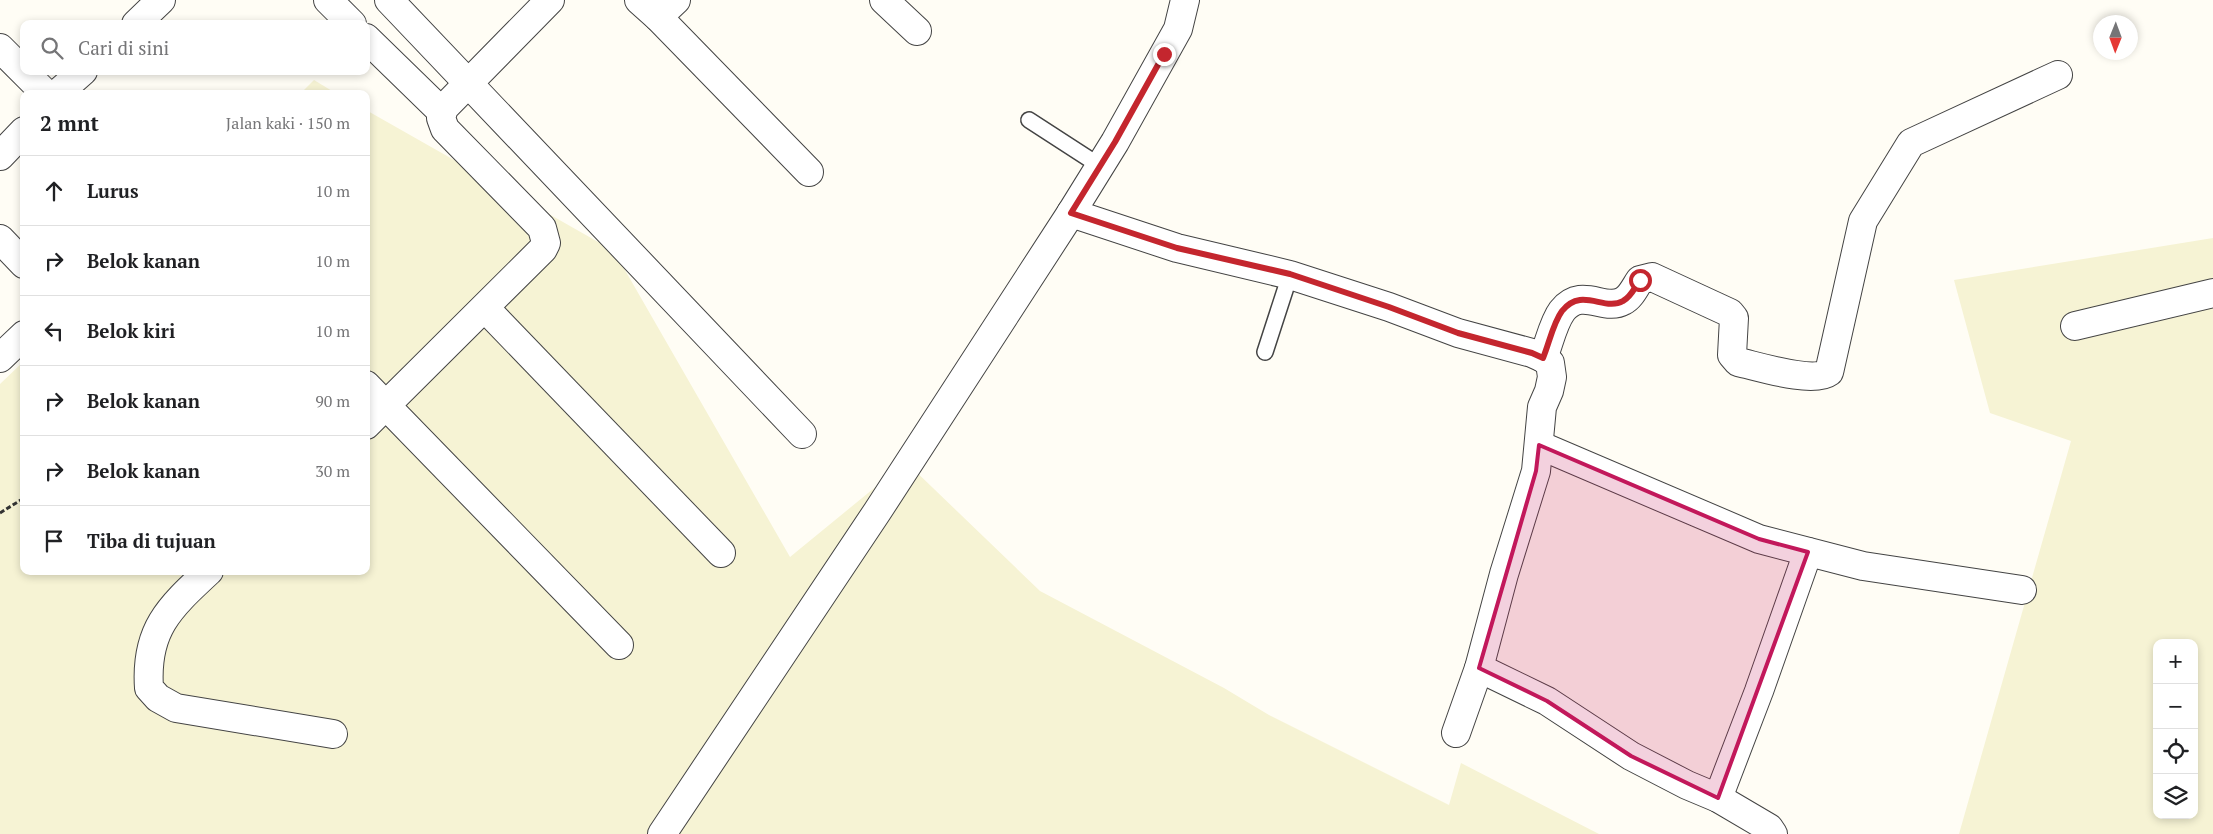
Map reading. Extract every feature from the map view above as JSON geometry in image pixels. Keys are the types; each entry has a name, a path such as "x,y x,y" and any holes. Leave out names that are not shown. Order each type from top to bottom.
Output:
{"street":[{"path":"140,20 160,0"},
{"path":"328,0 348,20"},
{"path":"389,0 802,434"},
{"path":"370,421 485,308 543,249 546,243 542,228 445,129 441,118 444,108 550,0"},
{"path":"884,0 917,31"},
{"path":"662,834 882,504 1071,213 1178,29 1185,0"},
{"path":"658,6 809,172"},
{"path":"370,42 442,112"},
{"path":"0,48 20,68"},
{"path":"27,75 42,90"},
{"path":"1543,358 1561,313 1568,305 1578,300 1612,304 1622,302 1640,280 1652,277 1730,313 1734,318 1732,355 1738,362 1806,376 1826,375 1832,363 1863,222 1912,143 2058,75"},
{"path":"0,156 20,135"},
{"path":"1071,213 1177,248 1290,274 1389,307 1458,333 1532,353 1550,363 1552,377 1549,391 1542,407 1536,471 1504,574 1479,668 1456,733"},
{"path":"0,239 20,260"},
{"path":"2074,326 2213,293"},
{"path":"485,308 721,553"},
{"path":"0,358 20,339"},
{"path":"370,388 619,645"},
{"path":"1539,445 1759,539 1863,566 2022,590"},
{"path":"1718,798 1759,691 1808,552"},
{"path":"205,575 169,611 158,628 150,650 149,688 158,698 176,708 334,734"},
{"path":"1479,668 1547,701 1631,756 1687,785 1718,798 1769,828 1773,834"}],"lane":[{"path":"1029,120 1100,166"},
{"path":"1265,352 1290,274"}],"path":[{"path":"0,513 20,500"}],"highlighted area":[{"path":"1539,445 1759,539 1808,552 1718,798 1631,756 1547,701 1479,668 1536,471"}],"shaded area":[{"path":"314,80 330,90 304,90"},
{"path":"370,112 614,251 790,557 906,462 1040,591 1224,688 1269,715 1449,805 1461,763 1599,834 0,834 0,384 20,365 20,575 370,575"},
{"path":"2213,238 2213,834 1959,834 2071,441 1990,413 1954,280"}],"route":[{"path":"1164,54 1115,142 1071,213 1177,248 1290,274 1389,307 1458,333 1532,353 1543,358 1561,313 1568,305 1578,300 1612,304 1622,302 1640,280"}]}
